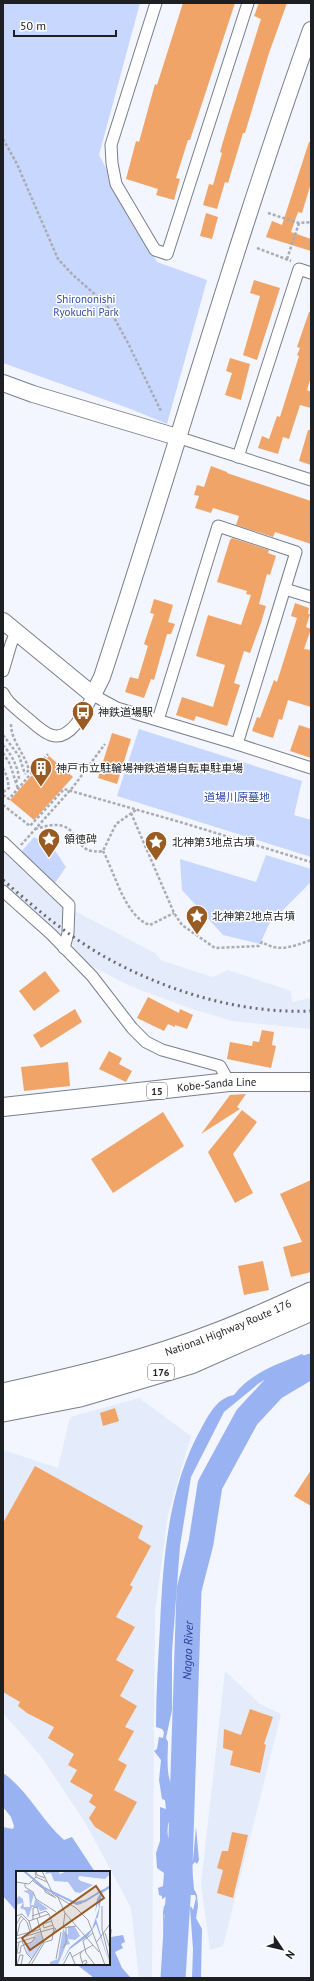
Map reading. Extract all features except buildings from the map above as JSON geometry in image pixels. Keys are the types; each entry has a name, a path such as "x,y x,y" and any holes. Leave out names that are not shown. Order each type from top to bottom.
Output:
{"highway":[{"name":"National Highway Route 176","path":"3,1394 83,1376 181,1346 216,1334 311,1293"},
{"name":"National Highway Route 176","path":"3,1411 80,1396 191,1363 311,1310"}],"main road":[{"name":"Kobe-Sanda Line","path":"3,1107 228,1082 311,1082"}],"street":[{"path":"156,3 111,145 112,164 116,184 155,250 166,254 248,3"},
{"path":"3,693 5,698 16,709 42,730 55,736 66,734 85,713 92,695 102,677 150,532 178,437 278,122 311,30"},
{"path":"238,457 299,269 311,273"},
{"path":"3,383 33,394 178,437 311,480"},
{"path":"158,720 218,526 296,552 237,744"},
{"path":"285,589 311,597"},
{"path":"3,621 92,695 117,708 311,768"},
{"path":"3,671 16,632"},
{"path":"3,842 69,905 68,933 64,948"},
{"path":"3,892 39,922 92,976 132,1028 146,1042 162,1050 220,1066 228,1082"}],"path":[{"path":"3,139 44,223 58,259 73,275 107,305 128,343 161,411"},
{"path":"3,147 8,148"},
{"path":"268,213 299,223 311,222"},
{"path":"287,259 299,223"},
{"path":"257,248 287,259 293,262 299,269"},
{"path":"11,724 12,736 22,750 27,766 28,770 25,774"},
{"path":"3,736 19,756 27,778"},
{"path":"14,853 69,791 105,744"},
{"path":"3,745 9,751 19,773 19,779 15,782"},
{"path":"3,753 10,764 18,789"},
{"path":"3,768 7,777 8,788 3,791 9,799 48,754"},
{"path":"3,805 30,826 64,789 311,862"},
{"path":"103,851 116,824 136,810"},
{"path":"131,813 174,913 182,925 215,948 259,946 262,942 270,947 284,949 311,940"},
{"path":"34,829 48,826 62,826 70,831 84,848 95,852 103,851"},
{"path":"103,851 123,895 136,917 143,923 150,925 174,913"}],"shaded area":[{"path":"3,849 65,908 61,935 3,886"},
{"path":"75,911 155,953 161,960 212,977 228,970 291,991 292,1002 311,998 311,1029 232,1021 189,1008 130,986 93,967 74,950 72,942"},
{"path":"139,1398 191,1436 168,1515 155,1612 152,1978 139,1978 131,1908 86,1824 40,1755 3,1713 3,1450 58,1468 70,1417"},
{"path":"225,1671 260,1704 281,1714 223,1946 210,1950 201,1883"}],"green space":[{"name":"Shirononishi Ryokuchi Park","path":"3,3 140,3 99,155 157,262 207,280 167,424 128,408 3,363"},
{"name":"道場川原墓地","path":"139,729 302,781 294,815 311,820 311,857 117,796"},
{"path":"34,837 54,849 66,867 55,883 21,852"},
{"path":"266,855 311,869 311,882 269,924 260,944 223,935 182,890 180,859 256,882"}],"water":[{"path":"302,1354 308,1359 286,1377 271,1385 271,1382 264,1380 224,1412 191,1477 180,1546 172,1652 172,1710 166,1738 168,1742 168,1774 175,1791 177,1784 177,1769 180,1761 175,1754 173,1756 177,1712 179,1721 178,1743 187,1744 191,1739 192,1729 194,1738 192,1751 185,1767 181,1769 182,1777 189,1775 188,1783 183,1786 179,1793 180,1796 189,1799 190,1817 187,1824 178,1830 182,1825 179,1818 181,1808 177,1805 168,1824 168,1837 172,1845 174,1867 171,1872 171,1884 175,1892 174,1914 178,1929 183,1937 181,1938 177,1932 173,1932 172,1916 169,1916 167,1912 164,1915 166,1927 165,1942 167,1963 169,1950 171,1951 169,1978 164,1978 163,1912 164,1906 169,1902 169,1899 167,1896 162,1899 162,1896 159,1895 158,1888 163,1886 164,1873 157,1868 156,1853 160,1841 160,1807 166,1809 165,1800 162,1799 159,1780 161,1760 154,1751 157,1749 159,1737 163,1738 164,1732 162,1729 156,1727 157,1677 163,1575 175,1498 191,1448 209,1415 219,1402 234,1395 241,1387 256,1375"},
{"path":"3,1773 20,1788 48,1823 64,1840 72,1837 94,1871 16,1871 16,1911 3,1896 3,1827 13,1829 14,1826 11,1817 3,1807"},
{"path":"196,1827 199,1860 197,1864 195,1862 192,1865 194,1889 197,1895 198,1906 196,1918 202,1929 201,1978 192,1978 193,1949 190,1908 191,1906 193,1910 196,1898 195,1895 188,1895 189,1861 193,1860"},
{"path":"110,1927 112,1930 111,1937 123,1935 125,1942 121,1944 123,1948 115,1952 122,1968 131,1978 94,1978 77,1965 110,1965"}],"waterway":[{"name":"Nagao River","path":"173,1978 180,1867 189,1590 201,1543 210,1485 247,1417 274,1388 311,1366"}],"railway":[{"path":"3,880 65,931 91,949 128,969 153,980 178,990 231,1004 257,1009 311,1011"}],"place":[{"name":"神鉄道場駅","path":"83,732"},
{"name":"神戸市立駐輪場神鉄道場自転車駐車場","path":"41,788"},
{"name":"領徳碑","path":"49,858"},
{"name":"北神第3地点古墳","path":"156,862"},
{"name":"北神第2地点古墳","path":"197,936"}]}
